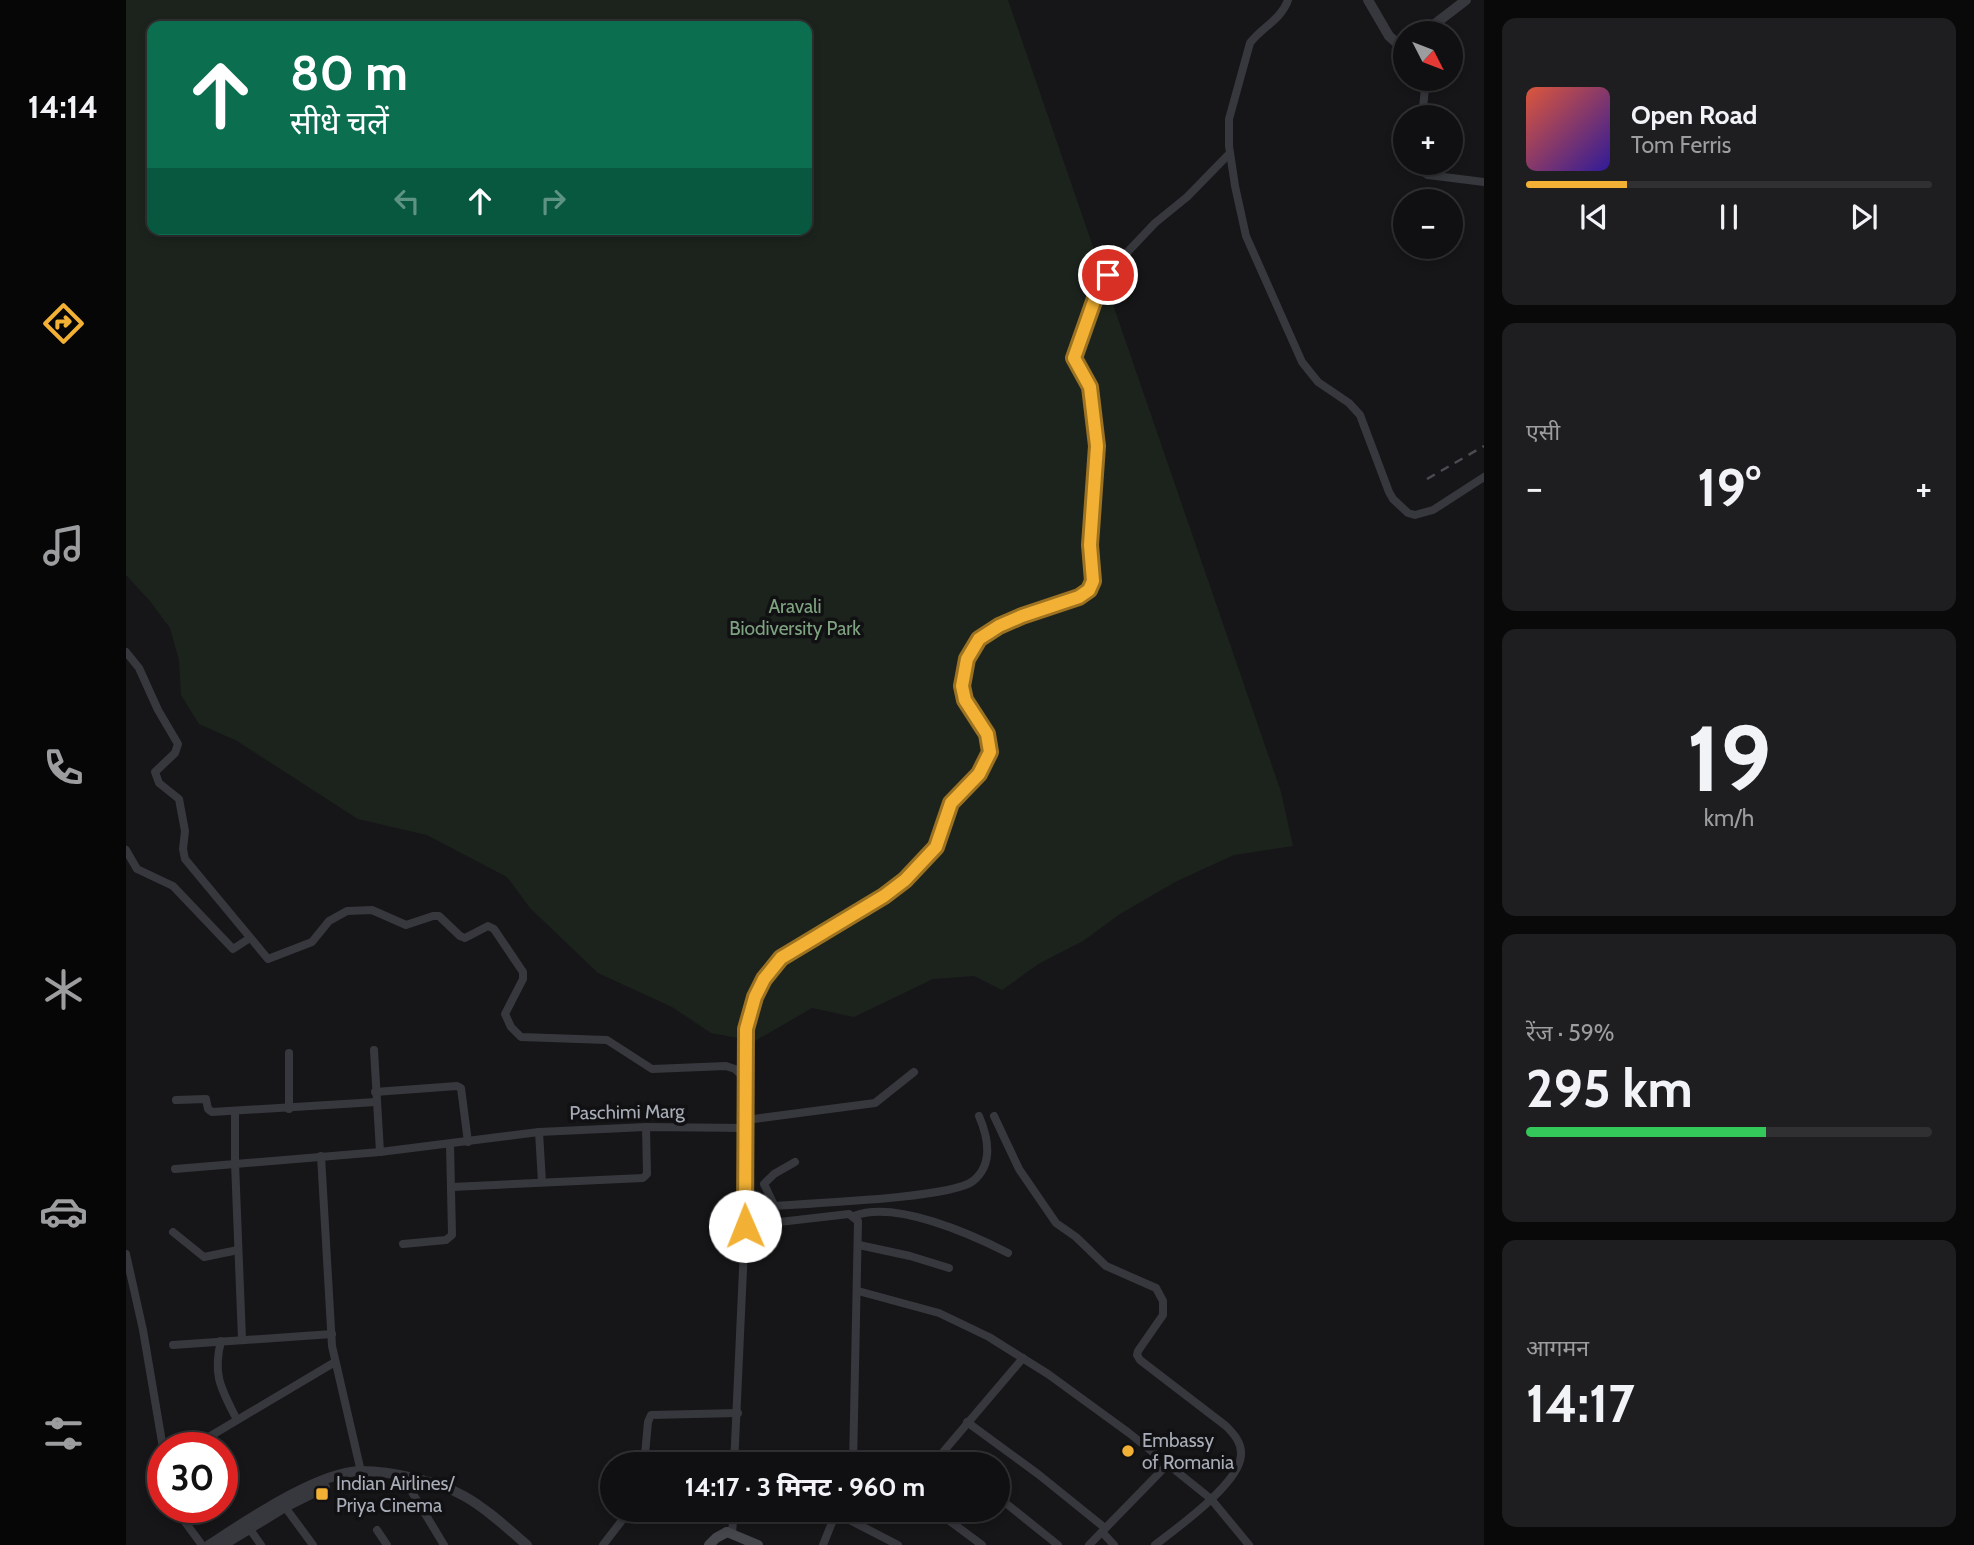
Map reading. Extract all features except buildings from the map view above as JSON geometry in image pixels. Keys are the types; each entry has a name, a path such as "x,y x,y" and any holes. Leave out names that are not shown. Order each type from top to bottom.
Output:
{"main road":[{"path":"709,1545 720,1535 729,1532 758,1545"},
{"path":"718,1545 729,1532"}],"street":[{"path":"1288,0 1279,16 1250,43 1231,105 1228,134 1230,153 1246,236 1303,362 1318,382 1349,403 1360,415 1393,499 1408,513 1424,513 1447,502 1484,477"},
{"path":"1367,0 1393,41"},
{"path":"1441,21 1466,0"},
{"path":"735,1452 745,1226 748,1015 755,997 773,967 792,951 828,931 905,880 936,847 951,803 979,774 990,752 987,734 965,700 962,686 967,659 973,646 999,626 1079,597 1089,590 1093,581 1090,545 1097,446 1090,387 1074,358 1075,351 1098,290 1119,261 1155,223 1187,197 1230,153"},
{"path":"1428,175 1484,182"},
{"path":"126,652 139,668 162,718 177,741 175,753 158,766 155,772 159,783 179,799 185,831 185,859 222,901 265,957 271,960 312,942 329,921 355,909 372,910 406,925 439,916 465,938 488,926 494,929 523,972 523,979 505,1014 511,1027 521,1037 607,1040 652,1069 726,1066 735,1069 746,1080"},
{"path":"126,850 137,869 173,886 232,948 235,949 250,938"},
{"path":"374,1050 380,1152"},
{"path":"289,1053 289,1109"},
{"name":"Paschimi Marg","path":"175,1169 380,1152 539,1132 746,1124 875,1103 915,1072"},
{"path":"375,1092 457,1086 461,1088 468,1142"},
{"path":"176,1100 206,1099 211,1111 235,1112 376,1102"},
{"path":"235,1112 242,1339"},
{"path":"744,1208 893,1197 963,1186 978,1176 985,1161 988,1138 979,1116"},
{"path":"994,1116 1019,1169 1056,1223 1076,1237 1106,1266 1152,1285 1161,1294 1163,1315 1138,1351 1138,1357 1226,1426 1240,1446 1238,1465 1211,1499 1155,1545"},
{"path":"452,1187 645,1177 646,1127"},
{"path":"539,1132 542,1182"},
{"path":"403,1244 450,1238 453,1231 450,1144"},
{"path":"321,1156 335,1362 361,1474"},
{"path":"774,1205 764,1184 774,1174 795,1162"},
{"path":"745,1226 854,1216 869,1212 916,1218 970,1234 1008,1253"},
{"path":"853,1452 859,1245 859,1227 854,1216"},
{"path":"173,1232 204,1257 238,1251"},
{"path":"859,1245 949,1268"},
{"path":"126,1254 143,1330 160,1432"},
{"path":"858,1291 939,1313 989,1337 1023,1358 1058,1381 1211,1499 1244,1544"},
{"path":"173,1345 332,1334"},
{"path":"221,1342 216,1367 217,1378 237,1420"},
{"path":"943,1452 1023,1358"},
{"path":"217,1432 335,1362"},
{"path":"645,1452 651,1415 738,1413"},
{"path":"967,1422 1038,1474 1104,1530 1114,1545"},
{"path":"1089,1545 1168,1464"},
{"path":"209,1545 305,1489 338,1476 361,1474 400,1475 449,1488 479,1505 527,1545"},
{"path":"222,1545 285,1507 338,1481 361,1474 404,1479 445,1490 472,1506 520,1545"},
{"path":"404,1479 444,1545"},
{"path":"285,1507 313,1545"},
{"path":"1010,1507 1058,1545"},
{"path":"603,1545 621,1522"},
{"path":"729,1522 729,1532"},
{"path":"729,1532 731,1522"},
{"path":"823,1545 833,1522"},
{"path":"855,1522 898,1545"},
{"path":"950,1522 982,1545"},
{"path":"186,1523 202,1545"},
{"path":"249,1528 261,1545"},
{"path":"377,1530 387,1545"}],"green space":[{"name":"Aravali Biodiversity Park","path":"126,0 1008,0 1281,792 1293,846 1234,855 1177,881 1120,914 1083,941 1040,963 1002,990 974,976 933,979 854,1017 812,1008 755,1041 711,1033 672,1007 598,973 530,908 507,877 427,835 358,819 237,741 199,724 181,695 179,660 170,628 126,575"}],"railway":[{"path":"1427,479 1484,446"}],"place":[{"name":"Embassy of Romania","path":"1128,1451"},
{"name":"Indian Airlines/ Priya Cinema","path":"322,1494"}],"route":[{"path":"745,1226 746,1029 748,1015 764,979 781,958 884,896 905,880 936,847 951,803 979,774 990,752 987,734 965,700 962,686 967,659 973,646 987,632 999,626 1079,597 1089,590 1093,581 1090,545 1097,446 1090,387 1074,358 1098,290 1108,275"}]}
